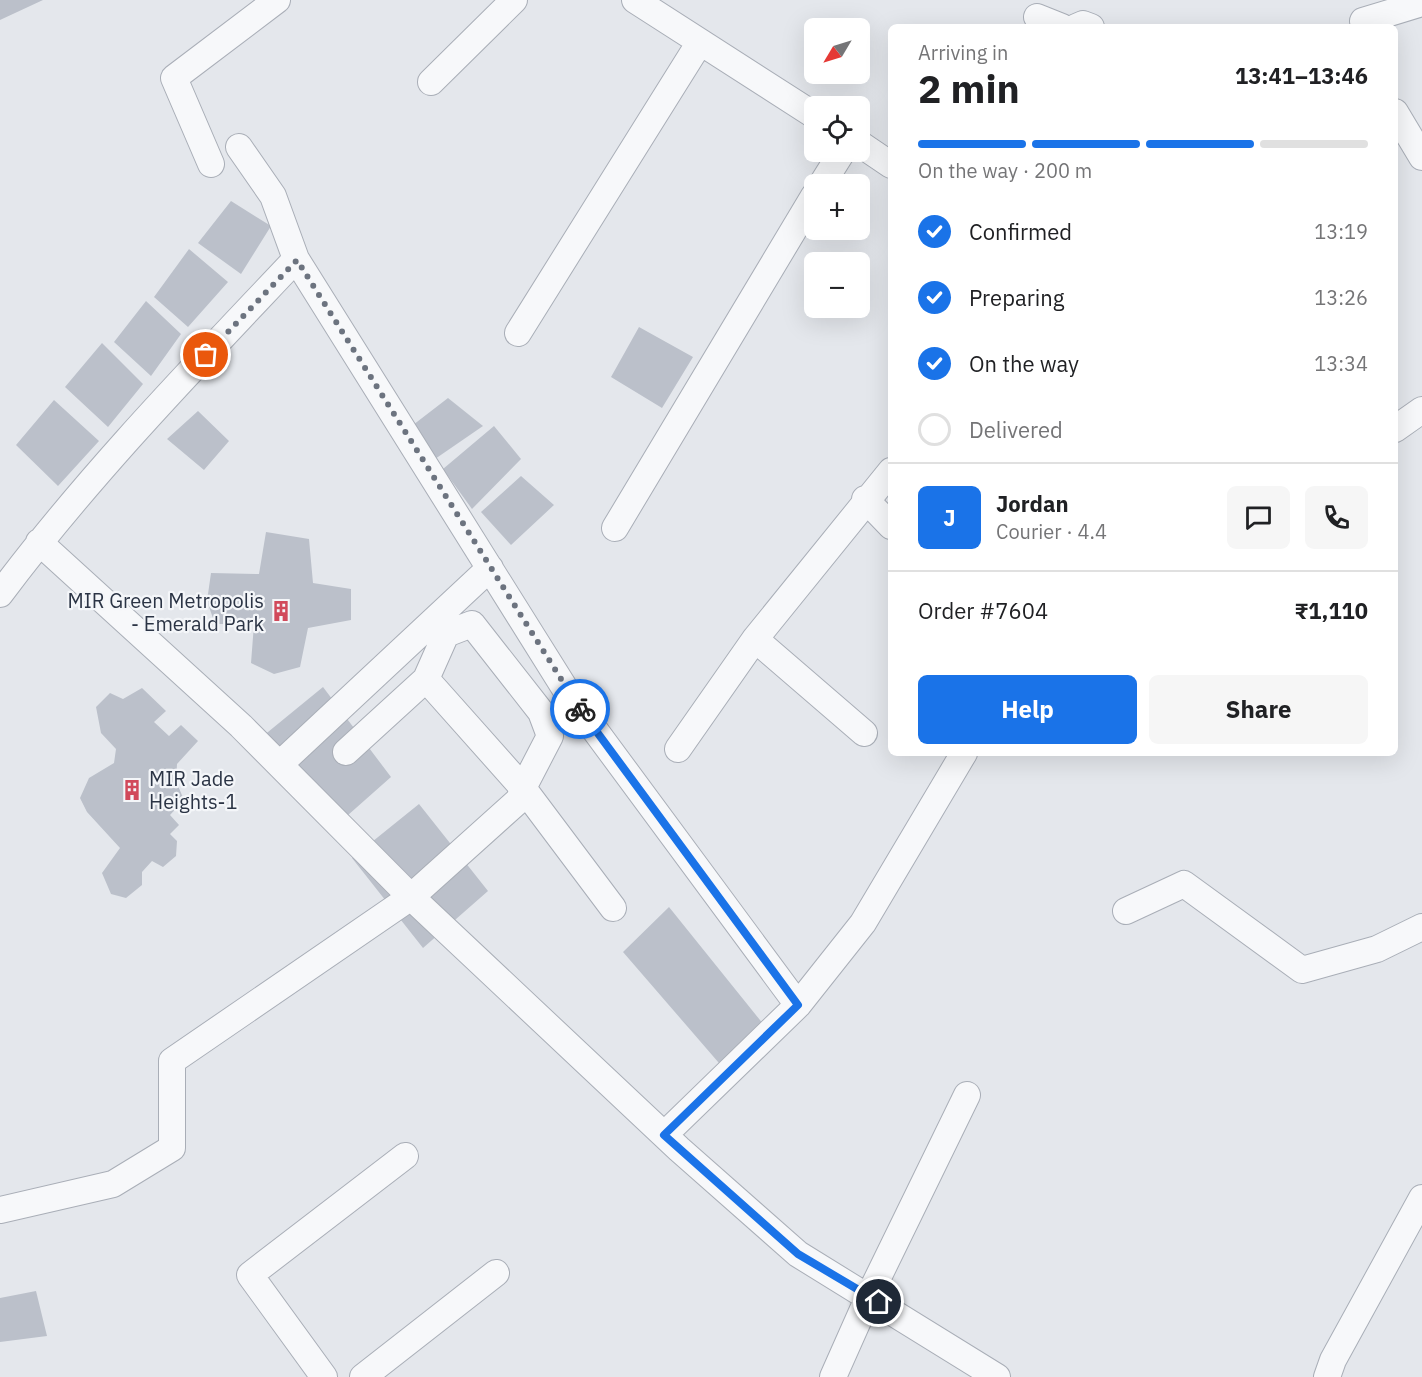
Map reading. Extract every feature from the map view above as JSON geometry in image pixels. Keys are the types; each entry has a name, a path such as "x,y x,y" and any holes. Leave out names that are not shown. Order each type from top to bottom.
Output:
{"street":[{"path":"211,164 174,78 277,0"},
{"path":"431,82 514,0"},
{"path":"635,0 804,109"},
{"path":"1360,16 1422,3"},
{"path":"1037,17 1054,24"},
{"path":"518,333 700,42"},
{"path":"1398,117 1422,157"},
{"path":"239,147 273,196 297,260 569,695 798,1005"},
{"path":"870,151 888,163"},
{"path":"615,528 804,213"},
{"path":"0,594 39,542 206,355 297,260"},
{"path":"1398,427 1422,410"},
{"path":"678,749 755,639 865,499 888,474"},
{"path":"865,499 888,523"},
{"path":"39,542 241,726 411,897 664,1135 798,1254 997,1377"},
{"path":"280,764 490,568"},
{"path":"0,1210 113,1185 172,1148 172,1061 411,897 519,800 550,736 542,712 472,624 446,634 426,679 346,752"},
{"path":"755,639 864,733"},
{"path":"426,679 523,788 612,908"},
{"path":"664,1135 798,1005 863,923 962,756"},
{"path":"1126,911 1184,884 1302,970 1377,949 1422,927"},
{"path":"833,1377 869,1296 967,1095"},
{"path":"324,1377 250,1275 405,1156"},
{"path":"1327,1377 1333,1360 1422,1198"},
{"path":"363,1377 496,1273"}],"building":[{"path":"0,0 43,0 0,20"},
{"path":"231,201 271,226 241,274 198,243"},
{"path":"189,249 228,282 188,327 154,297"},
{"path":"146,301 181,334 151,376 114,342"},
{"path":"639,327 693,357 662,408 611,377"},
{"path":"102,343 143,384 108,427 65,387"},
{"path":"448,398 483,426 435,459 413,425"},
{"path":"54,400 99,441 58,486 16,445"},
{"path":"198,411 229,441 204,470 167,439"},
{"path":"494,426 521,459 472,509 443,469"},
{"path":"521,476 554,505 511,545 481,512"},
{"name":"MIR Green Metropolis - Emerald Park","path":"266,532 309,539 313,583 351,589 351,620 308,628 300,667 274,674 251,663 254,624 215,624 207,601 211,573 259,574"},
{"path":"323,687 391,777 330,831 257,741"},
{"name":"MIR Jade Heights-1","path":"142,688 166,711 154,722 169,736 181,725 198,741 177,764 176,781 184,800 170,815 179,825 170,834 177,841 176,856 163,867 152,861 142,872 142,885 126,898 111,894 102,873 120,848 87,812 80,798 89,778 114,763 116,749 101,733 96,707 110,693 123,699"},
{"path":"419,804 488,891 423,948 352,858"},
{"path":"669,907 768,1030 725,1070 623,952"},
{"path":"36,1291 47,1336 0,1342 0,1298"}],"way so far":[{"path":"206,355 297,260 569,695 580,709"}],"place":[{"name":"MIR Green Metropolis - Emerald Park","path":"281,611"},
{"name":"MIR Jade Heights-1","path":"132,790"}],"route":[{"path":"580,709 798,1005 664,1135 798,1254 879,1302"}]}
